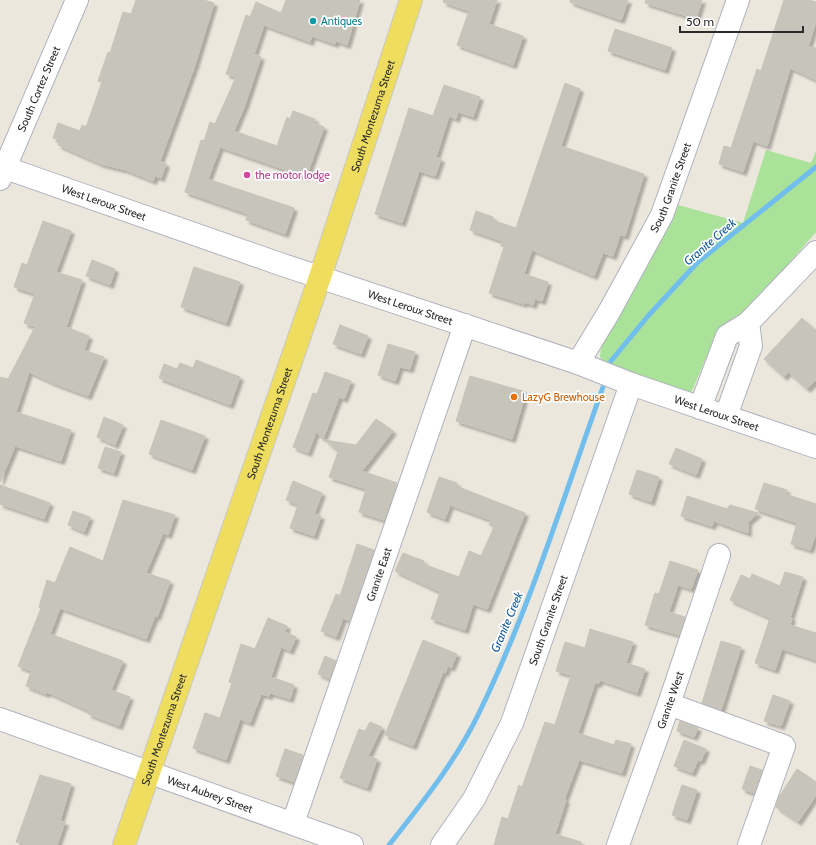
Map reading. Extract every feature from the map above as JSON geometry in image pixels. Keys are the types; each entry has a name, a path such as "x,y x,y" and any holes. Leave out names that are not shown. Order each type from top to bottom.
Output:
{"main road":[{"name":"South Montezuma Street","path":"124,845 320,277 411,0"}],"street":[{"name":"South Cortez Street","path":"1,171 77,0"},
{"name":"South Granite Street","path":"578,363 609,312 662,215 738,0"},
{"name":"West Leroux Street","path":"1,171 578,363 631,384 816,447"},
{"path":"700,408 727,336 748,323 816,252"},
{"path":"726,416 750,346 748,323"},
{"name":"Granite East","path":"293,823 465,326"},
{"name":"South Granite Street","path":"442,845 474,799 512,723 631,384"},
{"name":"Granite West","path":"618,845 719,555"},
{"path":"668,704 784,746 749,845"},
{"name":"West Aubrey Street","path":"0,719 352,845"}],"green space":[{"path":"766,150 811,163 816,151 816,232 750,308 719,328 691,393 604,363 600,357 601,347 678,205 743,223"}],"building":[{"path":"136,0 204,0 214,3 195,65 160,161 166,164 161,178 155,176 153,181 126,170 101,164 58,145 60,140 53,138 58,123 80,131 82,125 86,127 102,82 98,81 108,52 110,53 123,12 131,14"},
{"path":"286,0 360,0 347,45 336,41 335,44 312,36 310,42 264,25 254,54 261,57 245,105 234,131 277,146 287,117 290,119 293,111 315,119 314,123 324,127 306,177 220,147 208,179 294,208 285,234 246,220 248,214 185,192 201,140 204,141 210,122 215,124 236,77 226,74 246,15 250,17 256,2 281,13"},
{"path":"444,0 497,0 489,24 523,36 513,65 457,45 469,11 443,2"},
{"path":"570,0 628,0 621,20 570,2"},
{"path":"646,0 702,0 696,19 645,3"},
{"path":"784,0 809,0 816,2 816,21 808,47 816,48 816,80 790,68 767,146 753,141 743,172 719,164 724,146 731,148 757,69 761,71"},
{"path":"615,29 672,48 665,70 608,51"},
{"path":"565,83 580,89 561,146 644,174 625,236 620,235 613,256 603,253 594,276 532,250 524,274 548,282 542,301 535,299 533,305 524,302 524,304 489,293 504,247 501,246 502,241 470,230 476,211 493,217 492,220 516,228"},
{"path":"444,85 480,97 473,117 458,112 456,119 449,116 436,157 441,159 435,176 419,171 402,223 375,214 409,108 433,116"},
{"path":"43,221 71,231 56,272 82,280 66,327 89,336 84,350 104,357 88,396 29,372 16,412 71,430 61,461 15,446 0,482 0,377 8,379 35,327 24,323 35,294 14,287 22,263 27,265"},
{"path":"92,260 115,269 110,285 86,276"},
{"path":"194,267 240,282 226,323 181,307"},
{"path":"802,318 816,331 816,380 807,389 788,372 784,377 764,359"},
{"path":"340,325 368,336 361,354 333,344"},
{"path":"388,344 415,352 410,369 400,367 395,381 378,375"},
{"path":"196,360 240,377 230,405 159,378 164,364 177,369 180,363 193,368"},
{"path":"325,372 351,381 344,399 339,397 323,439 316,432 308,453 293,447 313,393 317,394"},
{"path":"470,376 526,392 512,439 456,421"},
{"path":"104,417 123,425 115,445 97,437"},
{"path":"376,419 393,431 362,471 397,483 384,520 359,512 366,489 329,477 338,452 325,440 356,445"},
{"path":"161,420 205,436 192,470 149,454"},
{"path":"105,447 121,452 114,473 98,468"},
{"path":"676,448 702,459 696,475 669,464"},
{"path":"637,470 659,477 651,502 629,494"},
{"path":"439,477 457,483 456,486 525,513 487,609 473,604 465,630 431,619 440,592 395,571 403,553 424,561 423,564 459,577 469,551 481,556 494,527 489,525 491,520 450,505 445,519 427,512"},
{"path":"293,481 322,493 314,514 321,516 314,536 290,528 298,505 286,500"},
{"path":"764,483 787,490 785,494 816,504 816,533 810,550 791,544 797,523 755,509"},
{"path":"0,485 50,503 44,519 0,504"},
{"path":"687,496 727,509 730,505 758,513 748,522 748,533 714,521 712,526 681,516"},
{"path":"123,500 175,515 168,535 163,533 146,573 170,581 157,617 155,616 146,639 60,608 50,634 123,661 111,690 130,697 119,726 88,714 89,711 47,692 46,694 26,686 31,671 18,666 41,608 39,607 47,580 55,583 70,547 103,561"},
{"path":"73,511 90,517 84,532 68,525"},
{"path":"357,544 374,550 350,621 343,618 336,637 321,631 336,594 340,596"},
{"path":"670,561 698,570 691,589 678,585 669,612 685,617 679,635 645,625 655,593 659,594"},
{"path":"785,572 803,577 790,618 792,618 790,625 816,633 816,660 782,649 775,670 755,663 770,618 730,600 741,575 750,579 752,574 780,586"},
{"path":"268,618 287,626 285,632 296,637 290,651 281,647 271,677 294,685 290,699 270,693 269,696 261,694 250,723 240,719 226,760 193,748 205,713 220,718 232,683 229,682 241,644 255,649"},
{"path":"590,629 633,642 626,663 645,669 637,693 600,680 598,684 595,683 578,733 614,745 616,740 631,744 622,773 579,760 564,800 566,800 555,834 581,842 580,845 494,845 502,817 508,819 519,785 522,787 545,722 555,725 571,675 556,671 565,642 585,648"},
{"path":"423,640 457,654 451,668 448,666 445,673 443,672 413,746 385,735"},
{"path":"721,641 741,647 721,710 702,703"},
{"path":"325,656 336,661 330,679 318,674"},
{"path":"773,695 790,701 781,726 764,721"},
{"path":"680,721 698,728 694,737 677,731"},
{"path":"370,722 382,727 368,756 377,759 367,788 340,778 359,729 365,731"},
{"path":"684,740 706,749 701,761 698,760 692,773 674,766"},
{"path":"285,749 303,755 294,782 276,776"},
{"path":"750,766 762,770 754,793 742,789"},
{"path":"797,769 816,782 816,795 798,822 776,807 779,797"},
{"path":"40,775 71,784 60,821 65,822 57,845 27,845 16,842"},
{"path":"682,785 697,790 687,820 672,815"}],"waterway":[{"name":"Granite Creek","path":"611,361 648,316 698,262 816,167"},
{"name":"Granite Creek","path":"389,845 449,765 479,713 530,592 603,387"}],"place":[{"name":"Antiques","path":"313,21"},
{"name":"the motor lodge","path":"247,175"},
{"name":"LazyG Brewhouse","path":"514,397"}]}
